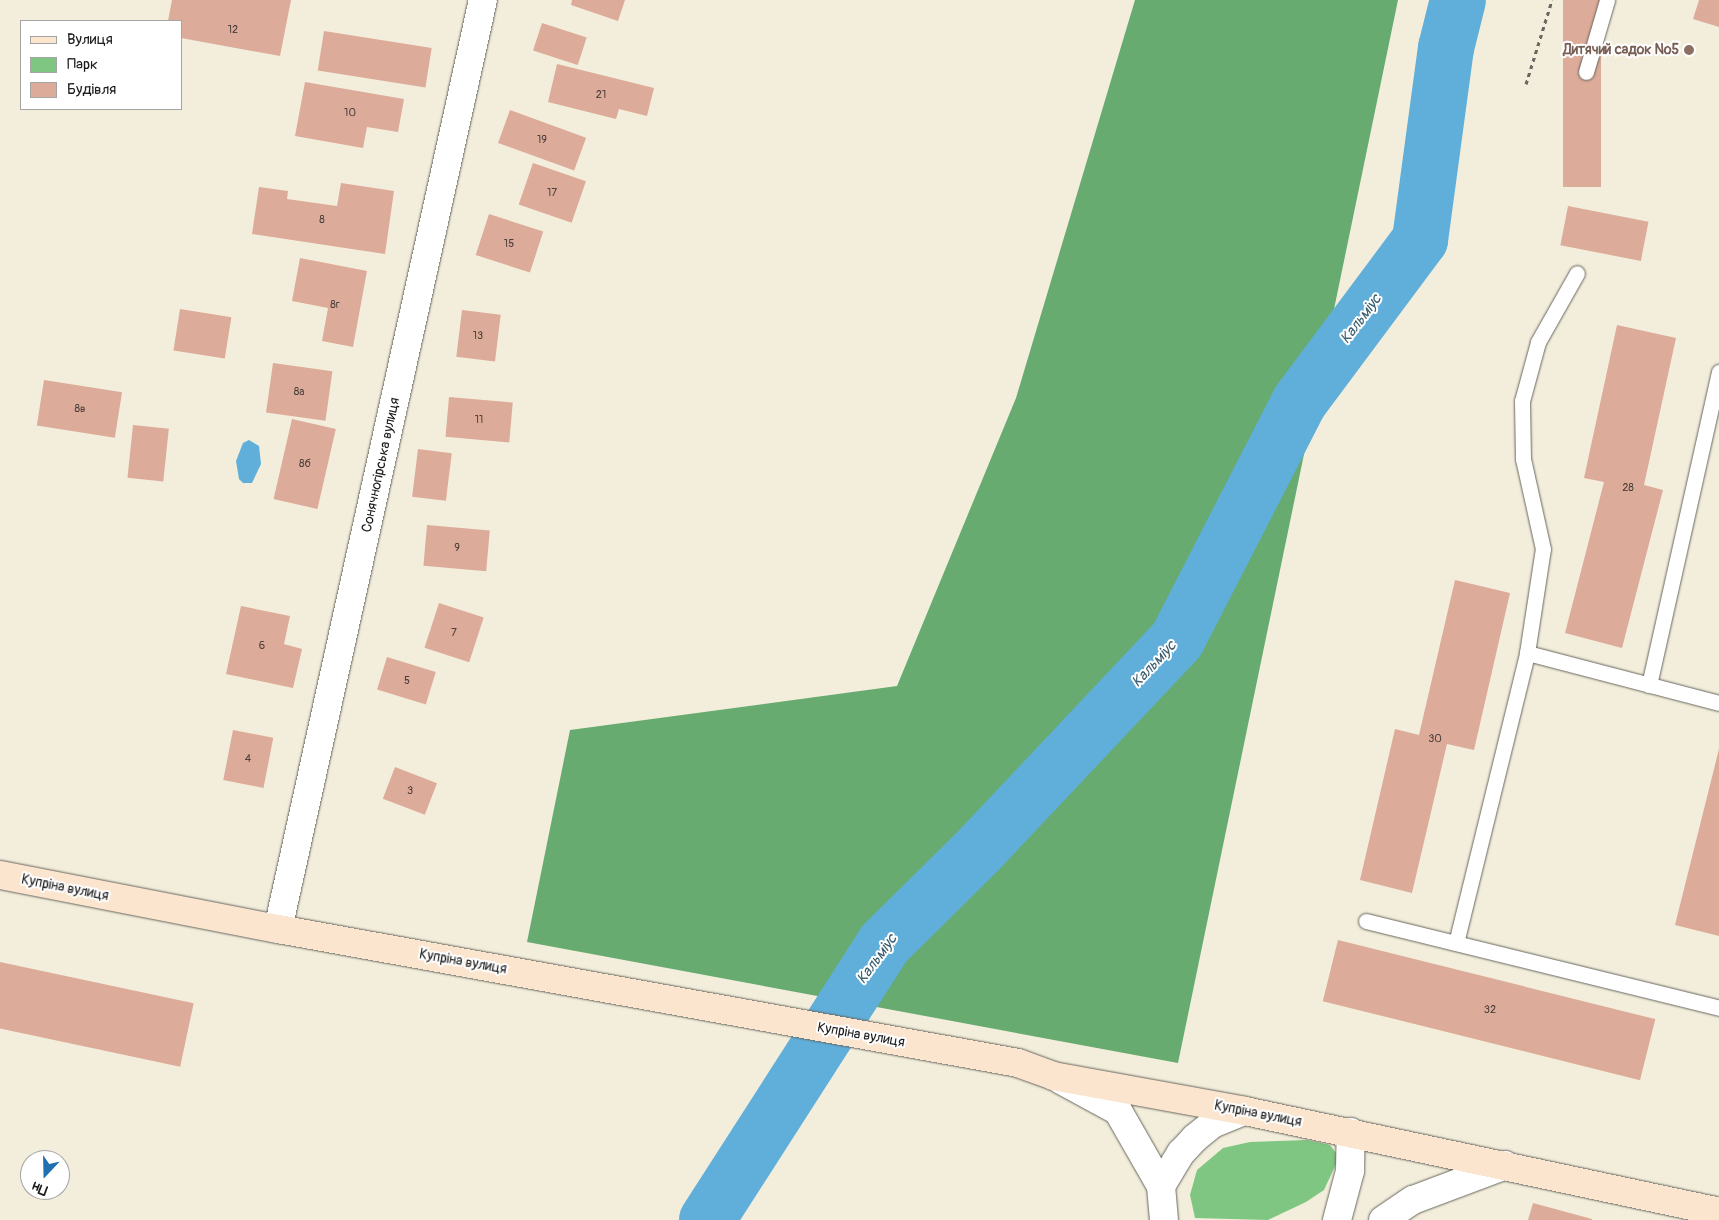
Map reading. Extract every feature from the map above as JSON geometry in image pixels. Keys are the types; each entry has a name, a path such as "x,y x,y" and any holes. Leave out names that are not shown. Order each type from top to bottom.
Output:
{"main road":[{"name":"Купріна вулиця","path":"0,875 278,930 633,992 1018,1064 1053,1076 1350,1132 1719,1212"}],"street":[{"name":"Сонячногірська вулиця","path":"278,930 484,0"},
{"path":"1053,1076 1118,1111 1167,1209"},
{"path":"1167,1209 1181,1153 1212,1124 1245,1111"},
{"path":"1337,1220 1350,1171 1350,1132"},
{"path":"1383,1220 1413,1200 1506,1165"}],"lane":[{"path":"1586,72 1607,0"},
{"path":"1456,943 1527,653 1543,549 1524,459 1522,401 1538,342 1577,274"},
{"path":"1649,685 1719,372"},
{"path":"1527,653 1719,703"},
{"path":"1366,921 1719,1008"}],"path":[{"path":"1526,84 1552,0"}],"green space":[{"path":"1135,0 1398,0 1178,1063 527,942 570,730 897,686 1016,398"},
{"path":"1307,1140 1330,1145 1336,1153 1337,1162 1324,1190 1306,1202 1268,1220 1195,1218 1190,1195 1197,1170 1223,1148 1250,1142"}],"water":[{"path":"249,440 259,446 261,464 252,483 243,483 239,479 236,461 243,443"}],"building":[{"path":"172,0 291,0 280,56 182,38 182,20 168,20"},
{"path":"572,0 625,0 618,21 571,5"},
{"path":"1563,0 1601,0 1601,187 1563,187"},
{"path":"1699,0 1719,0 1719,27 1693,19"},
{"path":"542,23 587,38 578,65 533,51"},
{"path":"324,31 432,48 425,88 318,71"},
{"path":"557,64 654,88 647,116 619,109 616,119 548,102"},
{"path":"305,82 404,99 398,132 367,127 363,148 295,136"},
{"path":"510,110 586,138 574,171 498,143"},
{"path":"533,163 586,181 572,223 519,205"},
{"path":"341,183 394,191 385,254 252,234 259,187 288,191 287,199 337,206"},
{"path":"1568,206 1648,222 1641,261 1560,245"},
{"path":"489,214 543,232 530,273 476,255"},
{"path":"300,258 367,271 353,347 322,341 328,308 292,301"},
{"path":"180,309 231,317 225,359 173,350"},
{"path":"462,310 501,315 495,361 456,357"},
{"path":"1617,325 1676,338 1644,485 1663,490 1622,648 1565,633 1604,482 1584,478"},
{"path":"273,363 332,371 325,421 266,413"},
{"path":"44,380 122,392 115,438 37,425"},
{"path":"449,397 513,403 509,442 446,437"},
{"path":"292,419 336,429 317,509 274,499"},
{"path":"133,425 169,429 163,481 127,478"},
{"path":"418,449 452,453 446,501 412,497"},
{"path":"427,525 490,530 486,571 423,566"},
{"path":"1455,580 1510,593 1474,750 1447,744 1412,893 1360,880 1395,729 1419,735"},
{"path":"439,603 484,618 469,662 424,648"},
{"path":"241,606 290,616 284,644 302,649 293,688 226,674"},
{"path":"387,657 436,672 426,704 377,690"},
{"path":"233,730 273,738 264,788 223,780"},
{"path":"1719,749 1719,936 1675,925"},
{"path":"395,767 437,783 425,815 383,799"},
{"path":"1338,940 1655,1019 1640,1080 1323,1001"},
{"path":"0,962 194,1003 180,1067 0,1028"},
{"path":"1533,1203 1592,1219 1592,1220 1528,1220"}],"waterway":[{"name":"Кальміус","path":"707,1220 884,944 979,850 1177,640 1300,401 1420,240 1446,48 1458,0"}],"place":[{"name":"Дитячий садок №5","path":"1689,50"}]}
